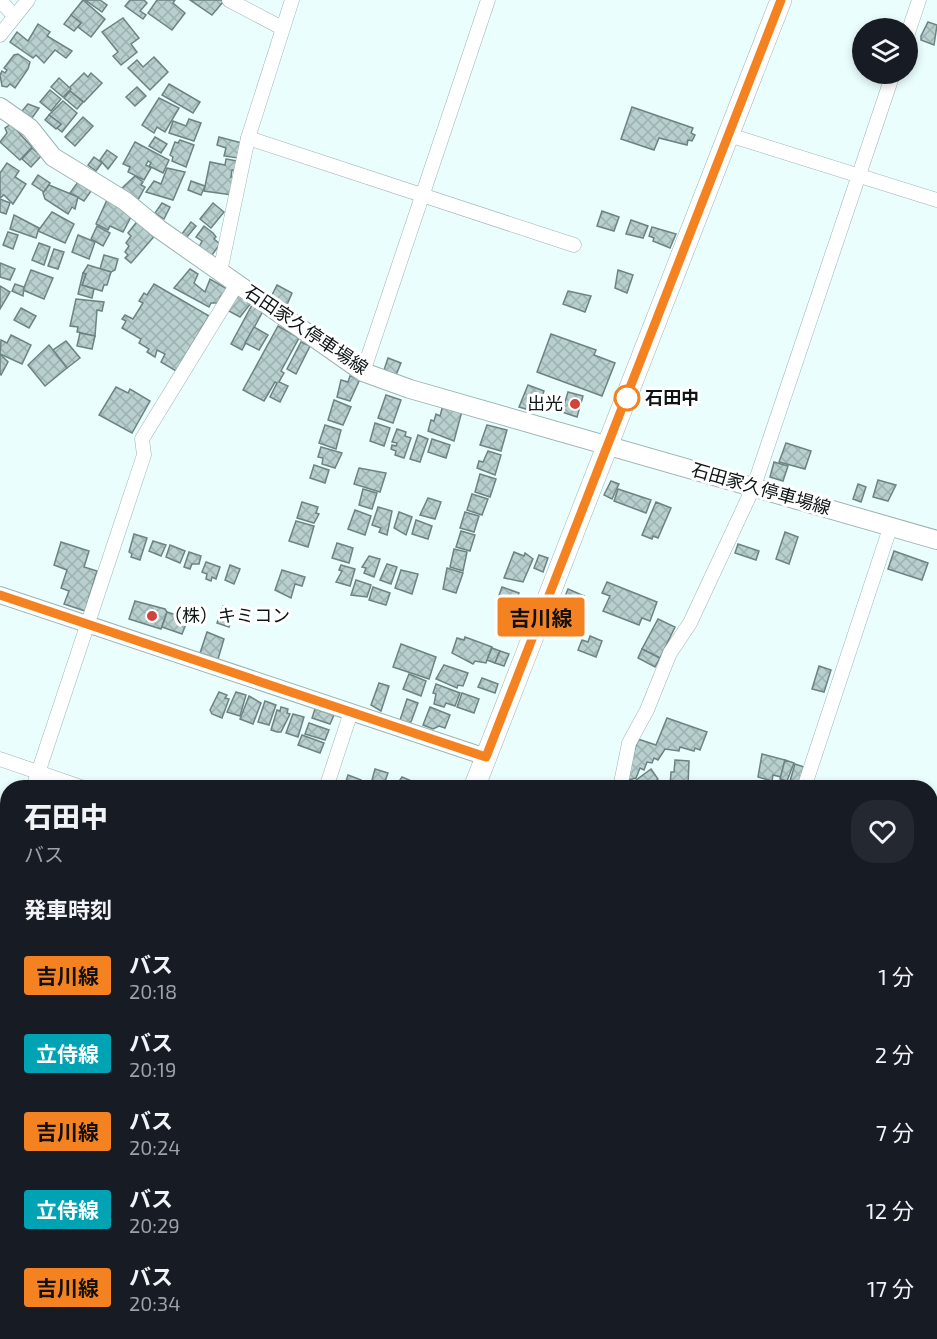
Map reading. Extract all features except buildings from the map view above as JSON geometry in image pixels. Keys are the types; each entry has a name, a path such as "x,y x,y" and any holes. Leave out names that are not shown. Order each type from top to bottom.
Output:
{"highway":[{"path":"477,780 781,0"}],"main road":[{"name":"石田家久停車場線","path":"0,107 30,128 53,157 125,201 220,272 363,372 410,389 937,540"}],"street":[{"path":"0,0 14,16"},
{"path":"0,35 28,0"},
{"path":"229,0 282,28"},
{"path":"220,272 248,138 292,0"},
{"path":"363,372 488,0"},
{"path":"913,18 919,0"},
{"path":"622,780 629,743 670,653 690,623 754,486 890,84"},
{"path":"729,135 937,200"},
{"path":"248,138 574,245"},
{"path":"36,780 144,455 142,439 237,284"},
{"path":"807,780 890,528"},
{"path":"0,595 486,757"},
{"path":"329,780 351,712"},
{"path":"0,759 62,780"}],"bus line":[{"name":"吉川線","path":"0,595 486,757 781,0"}],"place":[{"name":"石田中","path":"627,398"},
{"name":"出光","path":"575,404"},
{"name":"（株）キミコン","path":"152,616"}]}
